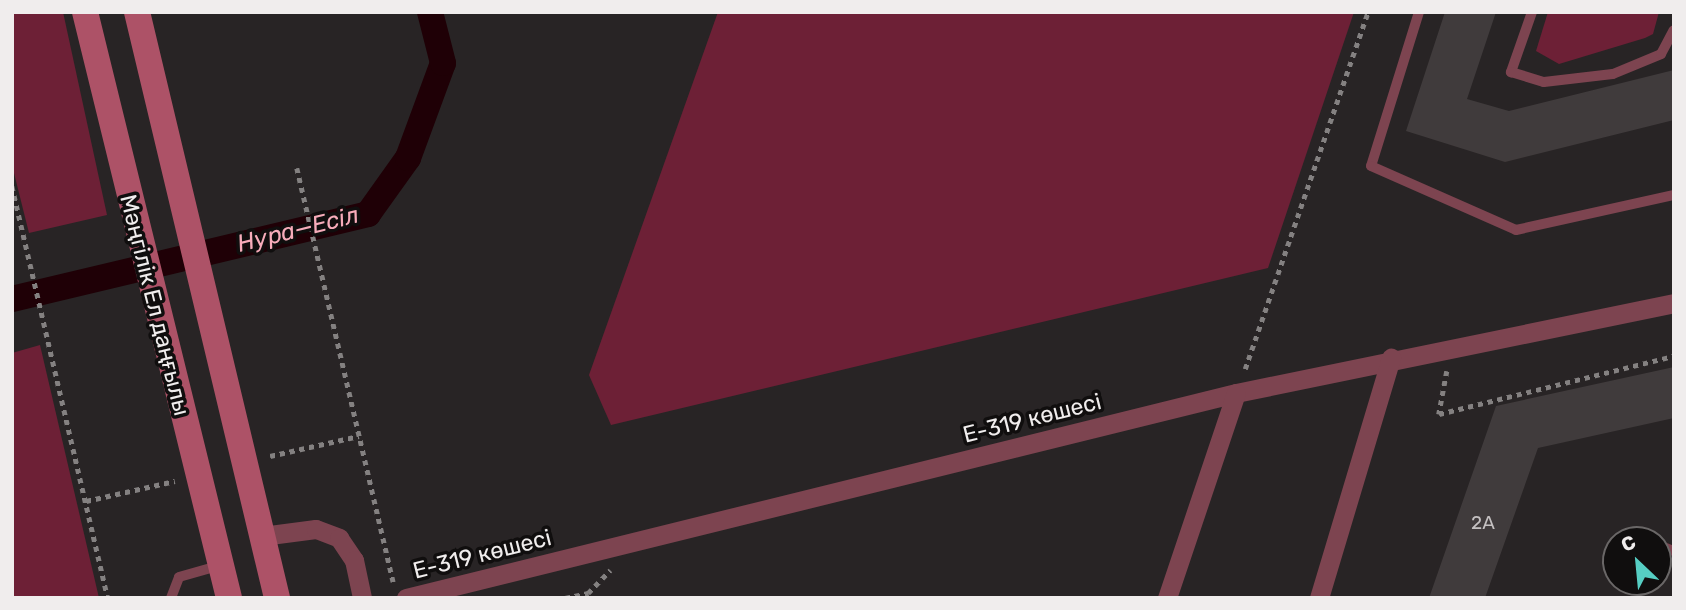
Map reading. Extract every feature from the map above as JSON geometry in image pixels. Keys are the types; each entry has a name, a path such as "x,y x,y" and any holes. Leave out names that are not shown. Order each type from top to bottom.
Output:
{"main road":[{"name":"Мәңгілік Ел даңғылы","path":"85,12 129,201 229,598"},
{"name":"Мәңгілік Ел даңғылы","path":"136,12 208,321 277,598"}],"street":[{"name":"Е-319 көшесі","path":"400,594 1236,393 1391,358 1674,303"},
{"path":"1319,598 1391,358"},
{"path":"1167,598 1236,393"},
{"path":"262,536 316,529 339,538 354,560 362,598"}],"lane":[{"path":"1419,12 1371,166 1516,230 1674,195"},
{"path":"1532,12 1511,72 1544,82 1613,74 1661,54 1674,30"},
{"path":"171,598 179,577 221,565"}],"path":[{"path":"1236,393 1368,12"},
{"path":"297,168 359,436 400,594"},
{"path":"12,186 108,598"},
{"path":"1448,366 1438,414 1674,356"},
{"path":"271,457 359,436"},
{"path":"86,501 175,481"}],"shaded area":[{"path":"12,12 63,12 107,215 29,233 12,165"},
{"path":"718,12 1354,12 1268,268 611,425 589,375"},
{"path":"1548,12 1659,12 1653,34 1559,64 1536,51"},
{"path":"40,345 99,598 12,598 12,353"}],"building":[{"path":"1445,12 1496,12 1467,99 1509,111 1674,70 1674,120 1505,162 1406,131"},
{"path":"1674,367 1674,418 1538,448 1485,598 1429,598 1496,406"}],"waterway":[{"name":"Нура—Есіл","path":"12,299 368,214 408,158 443,63 430,12"}]}
